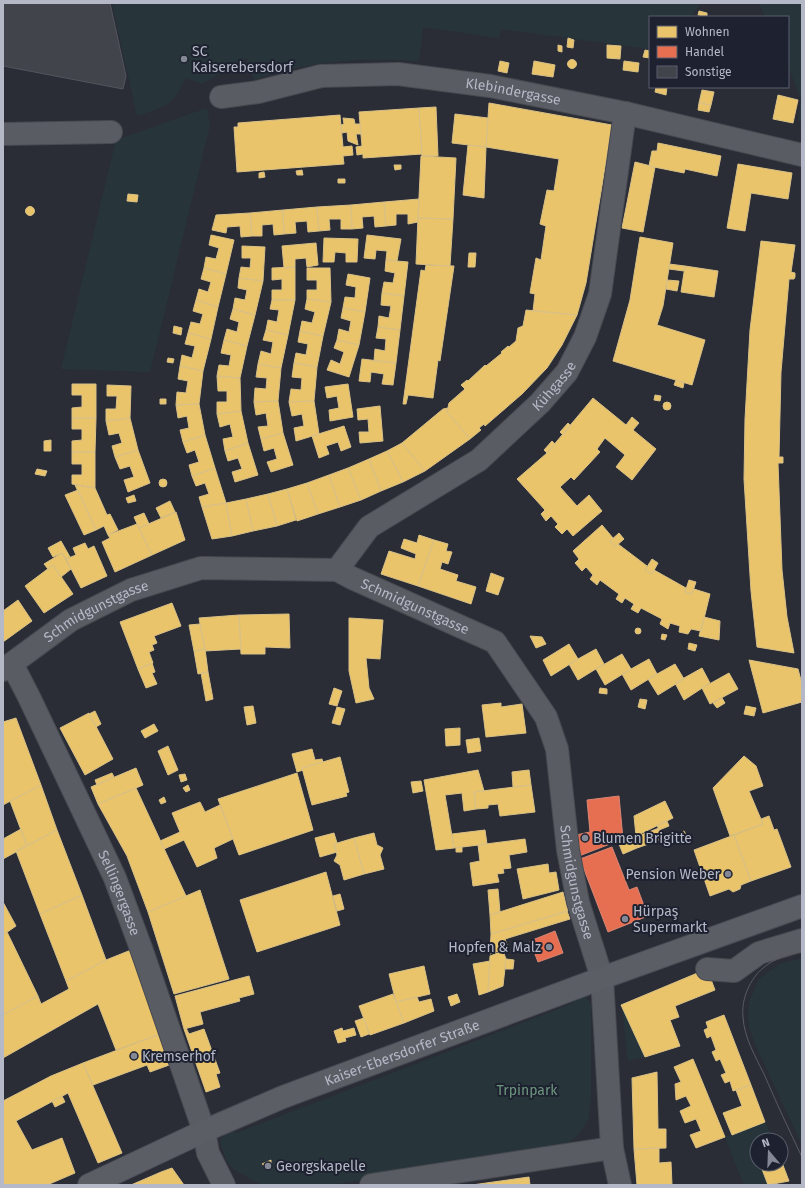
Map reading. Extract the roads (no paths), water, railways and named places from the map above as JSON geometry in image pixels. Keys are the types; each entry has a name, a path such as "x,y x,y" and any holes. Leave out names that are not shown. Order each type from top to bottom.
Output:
{"main road":[{"name":"Kaiser-Ebersdorfer Straße","path":"89,1185 204,1131 283,1097 602,978 802,906"}],"street":[{"name":"Klebindergasse","path":"221,97 258,92 321,76 398,74 490,86 625,113 802,155"},
{"name":"Kühgasse","path":"338,570 369,527 479,460 540,403 567,372 585,337 600,294 625,113"},
{"path":"3,134 111,132"},
{"name":"Schmidgunstgasse","path":"7,667 77,617 131,590 201,568 338,570 495,642 546,717 557,749 568,850 578,902 602,978"},
{"name":"Sellingergasse","path":"7,667 29,697 115,878 142,950 204,1131"},
{"path":"707,969 734,971 759,953 802,940"},
{"path":"602,978 612,1148 620,1185"},
{"path":"204,1131 208,1153 224,1185"},
{"path":"371,1185 612,1148"}],"tram line":[{"path":"802,952 786,955 776,959 763,968 750,984 743,1003 745,1032 750,1046 802,1157"}],"place":[{"name":"SC Kaiserebersdorf","path":"184,59"},
{"name":"Blumen Brigitte","path":"585,838"},
{"name":"Pension Weber","path":"728,874"},
{"name":"Hürpaş Supermarkt","path":"625,919"},
{"name":"Hopfen & Malz","path":"549,947"},
{"name":"Kremserhof","path":"134,1056"},
{"name":"Georgskapelle","path":"268,1166"}],"park label":[{"name":"Trpinpark","path":"527,1090"}]}
